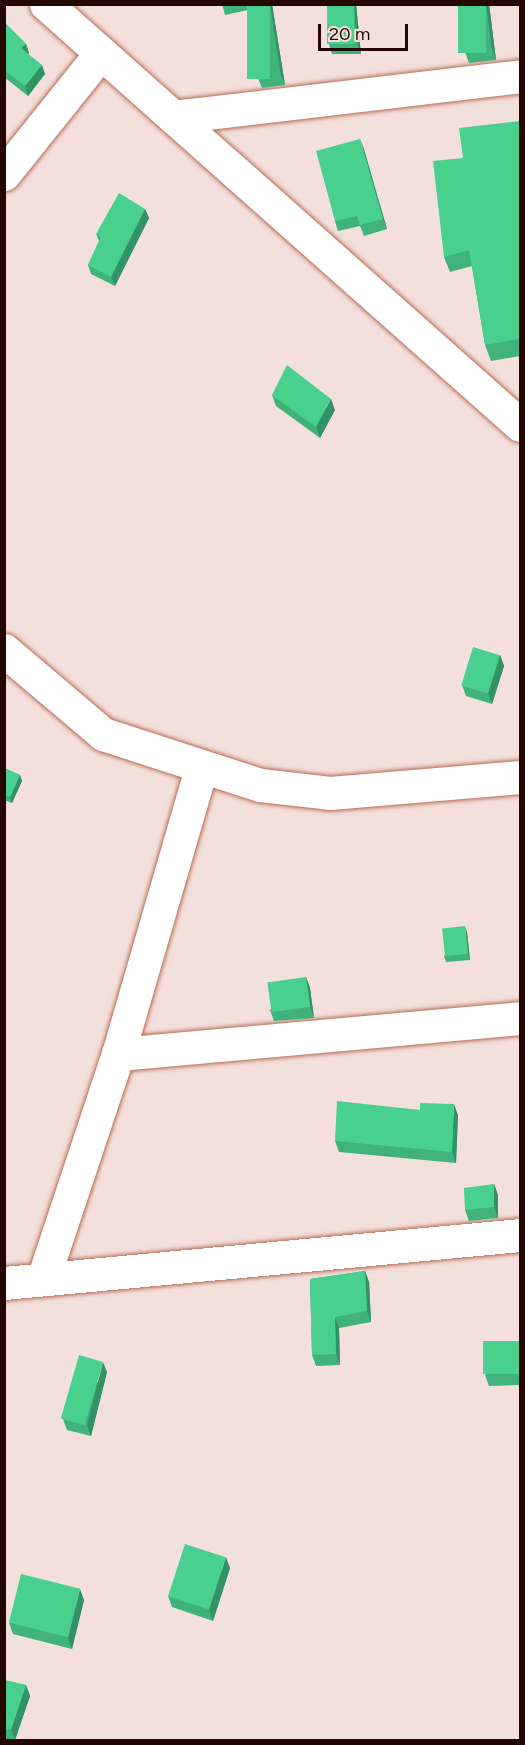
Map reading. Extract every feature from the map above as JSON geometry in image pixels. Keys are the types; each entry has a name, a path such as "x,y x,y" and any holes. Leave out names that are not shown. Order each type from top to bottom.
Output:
{"street":[{"path":"46,4 520,425"},
{"path":"4,174 100,53"},
{"path":"173,117 520,76"},
{"path":"4,650 103,734 201,768 260,785 330,793 520,777"},
{"path":"43,1279 118,1054 201,768"},
{"path":"118,1054 520,1018"},
{"path":"4,1283 520,1234"}],"building":[{"path":"247,4 270,4 270,79 247,79"},
{"path":"327,4 354,4 354,44 327,44"},
{"path":"458,4 486,4 486,53 458,53"},
{"path":"4,22 26,44 21,48 42,65 25,86 4,70"},
{"path":"520,121 520,339 485,345 469,250 444,257 433,161 463,158 459,128"},
{"path":"360,139 383,219 360,225 357,216 335,221 316,151"},
{"path":"119,193 145,209 111,277 88,265 101,237 96,234"},
{"path":"287,365 331,399 316,427 272,395"},
{"path":"473,647 500,655 488,693 461,685"},
{"path":"4,768 20,775 10,797 4,795"},
{"path":"465,926 468,954 445,956 442,928"},
{"path":"306,977 310,1007 272,1012 267,982"},
{"path":"337,1101 420,1110 420,1103 454,1104 452,1152 335,1141"},
{"path":"494,1184 494,1207 465,1210 464,1188"},
{"path":"365,1271 367,1311 335,1317 336,1354 312,1355 310,1279"},
{"path":"483,1341 520,1341 520,1374 483,1374"},
{"path":"79,1355 103,1362 85,1425 61,1418"},
{"path":"185,1544 226,1557 209,1610 168,1596"},
{"path":"21,1574 80,1589 68,1637 9,1623"},
{"path":"4,1680 26,1685 11,1730 4,1728"}]}
